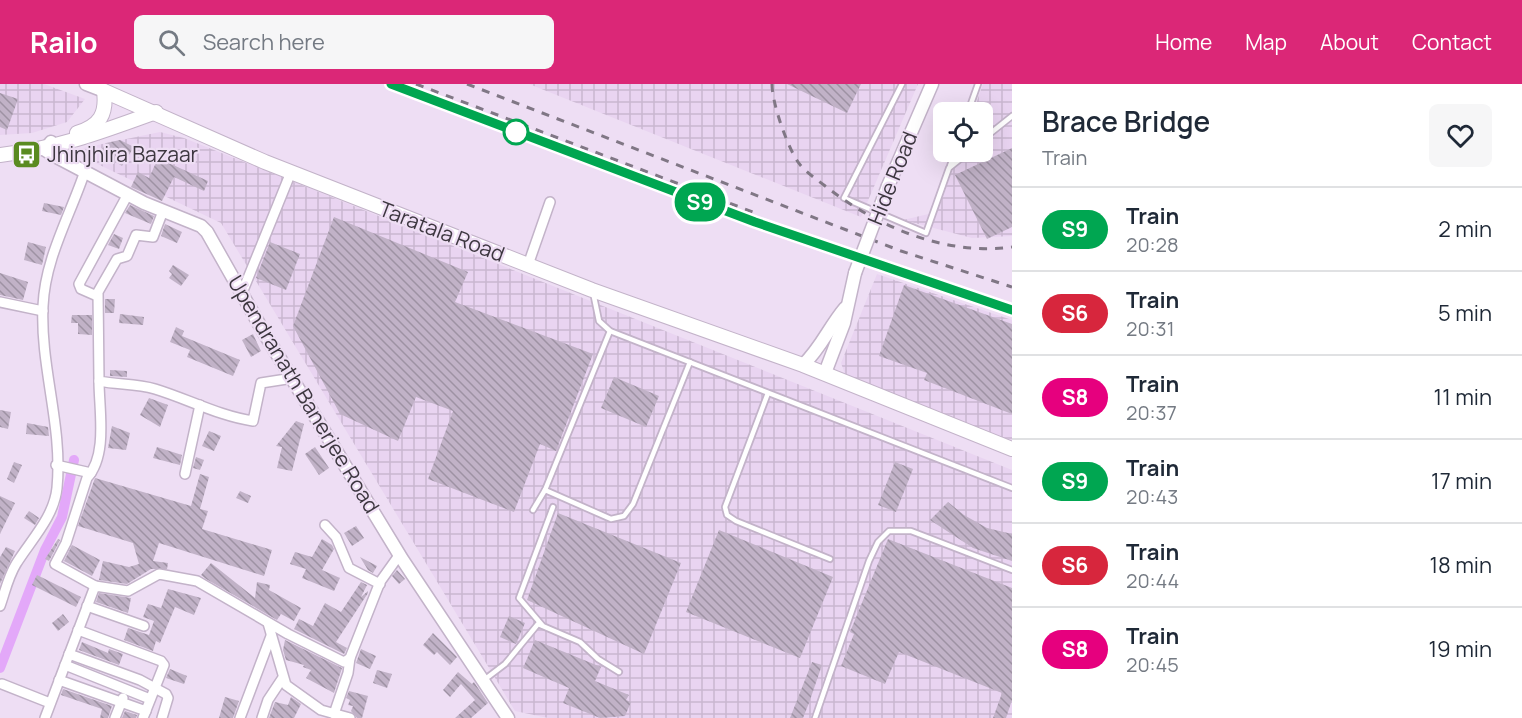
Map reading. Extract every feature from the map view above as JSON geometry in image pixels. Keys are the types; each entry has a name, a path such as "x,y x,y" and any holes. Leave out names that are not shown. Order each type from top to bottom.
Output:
{"main road":[{"name":"Taratala Road","path":"104,91 291,172 592,290 825,373 1012,448"},
{"path":"0,148 49,145 87,129 102,119 106,108 104,91"},
{"path":"0,155 92,137 156,112"}],"street":[{"name":"Taratala Road","path":"86,84 104,91"},
{"name":"Hide Road","path":"825,373 844,323 855,273 888,186 932,84"},
{"name":"Upendranath Banerjee Road","path":"49,145 86,171 128,194 201,226 400,554 508,718"},
{"path":"0,606 2,595 15,566 51,509 57,487 56,427 43,333 43,311 48,266 86,171"},
{"path":"242,293 291,172"},
{"path":"97,296 81,289 79,284 128,194"},
{"path":"528,265 550,202"},
{"path":"163,211 153,237 136,235 127,256 117,259 100,286 97,296 102,435 92,473 87,478 66,543 55,564 94,586 128,591 156,574 179,577 207,586 339,662 347,662 350,658"},
{"path":"0,302 43,311"},
{"path":"803,365 818,351 835,320 846,307"},
{"path":"99,381 130,383 153,388 236,418 254,421 261,383 293,378"},
{"path":"185,474 200,405"},
{"path":"56,465 92,473"},
{"path":"326,525 336,537 349,568 380,584"},
{"path":"334,714 348,673 350,658 380,584 400,554"},
{"path":"45,718 94,586"},
{"path":"87,606 144,626"},
{"path":"268,623 282,679 286,685 316,707 351,718"},
{"path":"59,680 122,702 145,715 164,665 161,661 78,630"},
{"path":"240,718 271,636"},
{"path":"69,654 154,687 168,697 162,718"},
{"path":"65,665 150,699"},
{"path":"262,718 268,700 282,679"},
{"path":"2,684 50,703"},
{"path":"115,718 126,690"}],"lane":[{"path":"902,84 844,198 926,233 951,162"},
{"path":"972,102 978,84"},
{"path":"993,131 1012,116"},
{"path":"949,168 956,162"},
{"path":"592,290 595,312 599,321 610,331 1012,488"},
{"path":"533,510 545,490 610,331"},
{"path":"545,490 612,519 624,516 633,504 690,362"},
{"path":"768,393 725,507 727,515 736,521 830,559"},
{"path":"544,627 519,598 553,507"},
{"path":"815,718 869,561 878,542 889,531 911,531 1012,570"},
{"path":"484,680 505,664 536,625 580,642 598,659 619,672"}],"shaded area":[{"path":"0,84 44,84 85,99 67,122 32,133 0,135"},
{"path":"529,84 918,84 861,217"},
{"path":"983,84 1012,84 1012,236 972,238 903,220 937,212 955,162 993,162 993,102 977,102"},
{"path":"160,132 184,138 1012,470 1012,718 548,718 515,711 221,223 87,159 83,148"},
{"path":"877,274 1012,320 1012,442 846,377 841,363"}],"building":[{"path":"787,84 861,84 847,113"},
{"path":"0,93 18,99 7,130 0,127"},
{"path":"120,140 134,147 122,166 100,152 106,143"},
{"path":"1012,148 1012,227 987,239 955,175 982,162 993,162 993,157"},
{"path":"158,158 208,181 204,191 174,177 162,201 131,187 138,172 149,178"},
{"path":"44,203 64,207 61,215 42,211"},
{"path":"130,205 154,216 151,224 125,213"},
{"path":"334,217 468,272 455,302 593,354 556,451 540,444 514,512 428,479 453,411 416,397 398,441 340,414 293,326"},
{"path":"165,224 182,232 177,243 161,236"},
{"path":"114,234 123,238 119,249 108,245"},
{"path":"28,242 46,247 42,265 24,260"},
{"path":"270,242 300,254 286,290 256,278"},
{"path":"173,265 189,275 181,286 169,278 172,274 169,271"},
{"path":"0,273 28,282 23,300 0,295"},
{"path":"904,285 1012,324 1012,414 924,380 927,373 879,356"},
{"path":"105,299 115,299 114,313 105,313"},
{"path":"120,314 144,317 143,325 119,323"},
{"path":"72,315 92,315 92,335 78,334 78,323 71,323"},
{"path":"176,327 184,331 182,336 240,360 233,376 187,357 190,350 170,342"},
{"path":"253,334 261,351 251,357 242,340"},
{"path":"110,370 127,371 127,377 110,376"},
{"path":"614,377 659,396 646,427 601,408"},
{"path":"149,398 168,405 160,427 140,415"},
{"path":"0,410 11,412 8,429 0,427"},
{"path":"296,421 304,424 292,471 277,468 282,447 276,446"},
{"path":"27,423 48,427 49,436 26,434"},
{"path":"112,426 130,433 126,450 108,448"},
{"path":"209,431 221,436 214,451 202,446"},
{"path":"157,447 182,455 180,465 153,458"},
{"path":"315,447 329,468 319,475 305,454"},
{"path":"196,457 204,460 200,470 193,468"},
{"path":"14,462 22,465 14,483 7,479"},
{"path":"895,462 913,469 896,512 878,505"},
{"path":"200,474 209,477 200,509 208,511 202,529 272,550 264,576 159,543 153,561 168,563 167,569 151,569 127,584 99,580 103,561 129,567 139,564 133,543 78,526 95,478 191,506"},
{"path":"240,491 251,496 248,503 236,498"},
{"path":"0,496 15,503 0,534"},
{"path":"948,502 964,515 987,528 1012,534 1012,561 973,548 930,520"},
{"path":"29,511 39,518 35,525 24,518"},
{"path":"558,513 681,563 644,654 527,600"},
{"path":"356,526 364,538 352,546 344,533"},
{"path":"719,530 833,577 800,658 686,612"},
{"path":"58,539 60,540 49,561 45,559"},
{"path":"322,539 334,549 322,570 340,578 334,591 302,578 306,569 290,564 295,552 312,557"},
{"path":"888,539 1012,588 1012,700 1006,718 993,718 1002,693 899,652 885,684 841,666 854,634 850,632"},
{"path":"72,545 100,560 92,576 64,561"},
{"path":"6,547 15,551 0,584 0,557"},
{"path":"360,557 377,566 373,573 368,570"},
{"path":"211,563 255,598 257,582 270,585 269,590 301,608 294,621 281,614 277,620 206,579 201,575"},
{"path":"397,570 405,579 399,584 392,576"},
{"path":"37,575 81,597 76,607 32,585"},
{"path":"361,582 367,585 361,597 368,591 368,593 336,642 347,648 344,654 294,629 299,619 313,626 325,603 341,612"},
{"path":"168,589 201,598 194,615 175,607 160,643 156,641 153,651 124,640 128,628 149,635 154,621 143,617 148,604 161,608"},
{"path":"99,593 131,598 128,613 96,602"},
{"path":"63,614 69,622 58,631 52,623"},
{"path":"509,616 525,623 516,644 500,637"},
{"path":"433,633 457,657 450,665 437,652 434,655 423,645"},
{"path":"285,640 342,668 334,693 306,678 311,670 303,667 304,665 286,660 283,650"},
{"path":"535,640 601,667 595,681 629,695 626,700 631,702 625,716 600,718 563,703 569,688 523,668"},
{"path":"82,642 108,653 109,649 123,654 119,665 79,650"},
{"path":"361,649 376,656 370,669 356,663"},
{"path":"812,662 822,665 809,703 803,718 790,718"},
{"path":"170,669 187,676 184,684 166,678"},
{"path":"377,670 392,674 387,688 373,683"},
{"path":"458,672 472,684 474,682 488,703 471,718 455,718 475,700 461,684 450,697 443,690"},
{"path":"63,689 112,706 108,718 100,718 102,709 61,695"},
{"path":"349,691 368,696 362,718 357,718 351,711 353,706 348,705 350,700 346,698"},
{"path":"225,697 239,701 233,718 219,718"},
{"path":"291,697 301,704 294,718 269,718 275,702 288,705"},
{"path":"125,711 137,715 136,718 122,718"}],"waterway":[{"path":"0,668 45,550 62,517 74,460"}],"railway":[{"path":"391,84 773,229 1012,310"},
{"path":"416,84 758,214"},
{"path":"467,84 901,251 1012,287"},
{"path":"772,84 781,124 798,162 812,176 849,203 892,227 939,243 988,249 1012,247"}],"train":[{"name":"S9","path":"391,84 755,222 1012,310"}],"place":[{"name":"Jhinjhira Bazaar","path":"26,154"}]}
